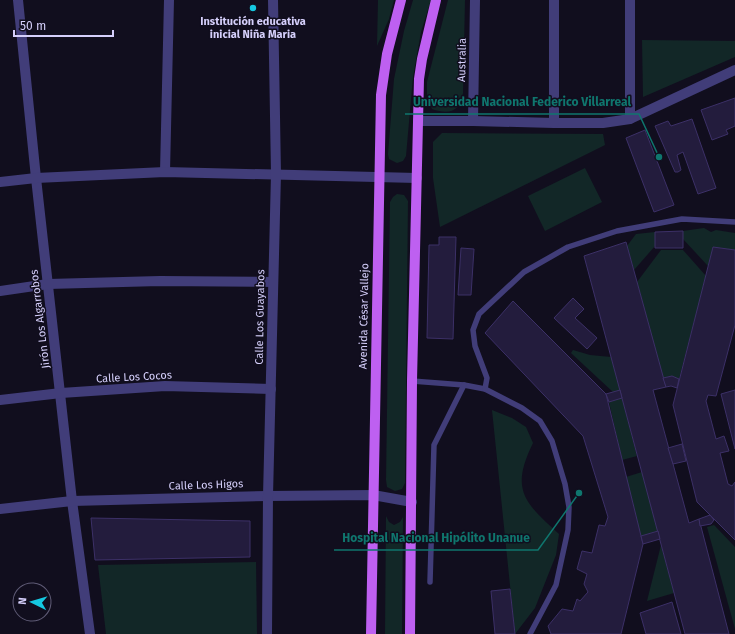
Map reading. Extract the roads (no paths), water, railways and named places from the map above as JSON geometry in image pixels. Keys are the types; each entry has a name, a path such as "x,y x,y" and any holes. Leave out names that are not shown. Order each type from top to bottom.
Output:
{"main road":[{"name":"Avenida César Vallejo","path":"371,634 379,176 383,75 401,0"},
{"path":"410,634 412,381 419,79 422,59 436,0"}],"street":[{"name":"Jirón Los Algarrobos","path":"18,0 72,501 90,634"},
{"path":"165,172 169,0"},
{"name":"Calle Los Guayabos","path":"267,634 268,496 276,174 272,0"},
{"name":"Australia","path":"472,121 475,0"},
{"path":"554,0 554,123"},
{"path":"630,0 630,119"},
{"path":"418,121 603,123 630,119 735,70"},
{"path":"0,182 36,178 165,172 417,178"},
{"path":"0,291 48,284 160,281 273,282"},
{"name":"Calle Los Cocos","path":"0,400 61,393 165,386 271,388"},
{"name":"Calle Los Higos","path":"0,509 72,501 268,496 373,495 412,502"}],"lane":[{"path":"485,389 487,378 475,346 473,330 480,314 524,272 568,247 617,231 682,219 735,222"},
{"path":"412,381 464,385 485,389 522,408 540,421 552,441 565,484 569,507 568,530 556,586 530,634"},
{"path":"430,582 434,445 464,385"}],"place":[{"name":"Institución educativa inicial Niña Maria","path":"253,8"},
{"name":"Universidad Nacional Federico Villarreal","path":"659,157"},
{"name":"Hospital Nacional Hipólito Unanue","path":"579,493"}]}
